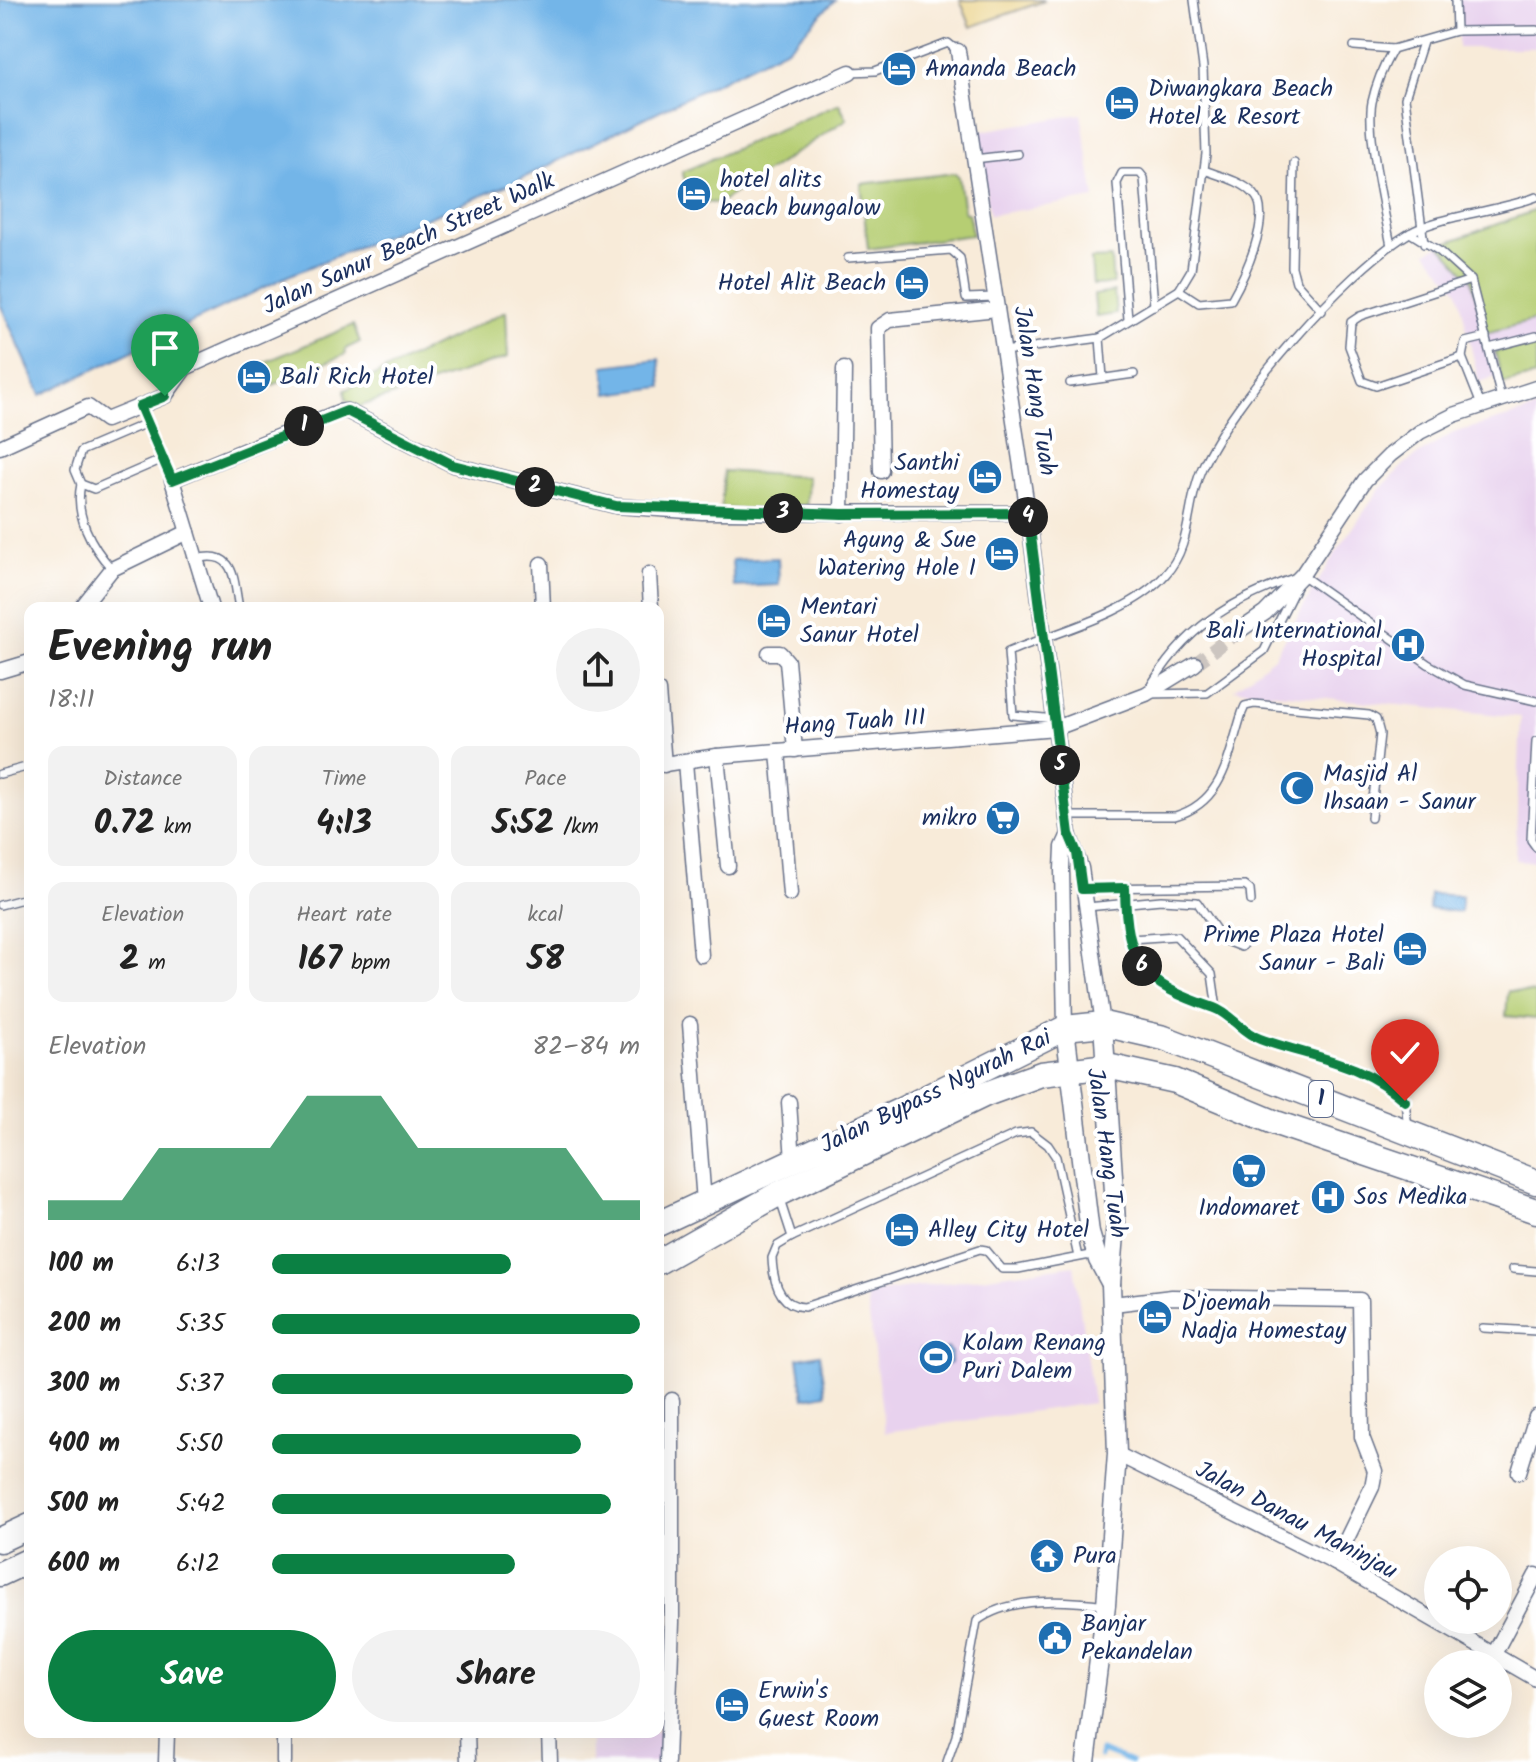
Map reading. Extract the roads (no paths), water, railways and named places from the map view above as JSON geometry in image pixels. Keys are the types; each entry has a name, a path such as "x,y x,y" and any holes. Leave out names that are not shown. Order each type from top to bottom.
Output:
{"highway":[{"name":"Jalan Bypass Ngurah Rai","path":"664,1259 778,1194 807,1164 1065,1028 1103,1024 1164,1038 1536,1182"},
{"name":"Jalan Bypass Ngurah Rai","path":"664,1221 704,1202 1027,1077 1107,1066 1175,1081 1276,1123 1469,1185 1536,1211"},
{"path":"2,1535 24,1528"},
{"path":"0,1574 24,1563"}],"main road":[{"name":"Jalan Hang Tuah","path":"1086,1762 1106,1605 1117,1454 1111,1284 1116,1222 1103,1024"},
{"name":"Jalan Hang Tuah","path":"1065,1028 1087,1255 1111,1284"}],"street":[{"name":"Jalan Hang Tuah","path":"958,51 1028,513 1069,834 1077,853 1103,1024"},
{"name":"Jalan Sanur Beach Street Walk","path":"0,447 88,407 106,420 165,396 185,368 850,72"},
{"path":"881,471 878,328 890,320 996,303"},
{"path":"842,514 844,369"},
{"path":"1236,633 1265,613 1302,575 1365,480 1390,455 1420,432 1481,405 1536,388"},
{"path":"210,602 172,480 347,411 453,465 616,506 842,514 1028,513"},
{"path":"86,602 112,569 188,532"},
{"path":"541,564 543,602"},
{"path":"649,574 651,602"},
{"path":"769,653 780,653 787,661 795,750"},
{"path":"0,671 24,664"},
{"name":"Hang Tuah III","path":"664,765 717,756 1055,724 1146,694 1195,664"},
{"path":"778,751 790,894"},
{"path":"717,756 728,866"},
{"path":"685,762 701,955"},
{"name":"Jalan Hang Tuah","path":"1065,1028 1062,869 1063,847 1069,834"},
{"path":"690,1024 704,1202"},
{"path":"789,1102 807,1164"},
{"path":"1113,1304 1183,1297 1360,1300 1362,1437 1375,1471 1372,1487 1335,1563"},
{"path":"667,1762 664,1694 665,1504 672,1400"},
{"path":"1519,1472 1536,1417"},
{"name":"Jalan Danau Maninjau","path":"1117,1454 1335,1563 1483,1650"},
{"path":"1496,1650 1536,1575"},
{"name":"Jalan Danau Maninjau","path":"1512,1666 1536,1679"},
{"path":"166,1762 167,1738"},
{"path":"284,1738 284,1762"},
{"path":"467,1738 468,1762"},
{"path":"549,1738 550,1762"}],"lane":[{"path":"1004,351 1100,338 1179,290 1191,270 1204,170 1203,67 1194,0"},
{"path":"1455,0 1456,31"},
{"path":"1354,46 1393,49 1456,31 1536,30"},
{"path":"1423,42 1405,98 1424,244"},
{"path":"850,72 875,71 948,43 958,51"},
{"path":"1391,246 1380,190 1371,109 1383,68 1393,49"},
{"path":"974,159 1018,154"},
{"path":"1294,163 1292,267 1296,282 1322,311"},
{"path":"1179,290 1199,303 1231,300 1251,259 1256,238 1258,199 1253,192 1204,170"},
{"path":"1128,319 1117,183 1122,173 1140,173 1144,178 1154,306"},
{"path":"1055,724 1013,715 1008,652 1140,595 1165,575 1183,548 1197,478 1222,430 1266,373 1322,311 1391,246 1422,228 1536,197"},
{"path":"1410,233 1439,251 1471,280 1501,398"},
{"path":"848,258 951,250 960,258 966,298 996,303"},
{"path":"1462,357 1368,386 1362,381 1349,346 1348,332 1351,322 1360,316 1471,280"},
{"path":"1489,348 1536,336"},
{"path":"1481,405 1462,357 1465,342 1486,337"},
{"path":"1100,338 1103,378"},
{"path":"1070,383 1134,374"},
{"path":"140,406 172,480"},
{"path":"112,569 96,552 80,514 77,498 81,484 75,470 81,451 147,423"},
{"path":"81,484 94,489 163,459"},
{"path":"196,559 210,555 226,561 231,569 238,602"},
{"path":"1146,694 1207,693 1264,651 1302,575"},
{"path":"1146,694 1176,646 1242,597 1302,575"},
{"path":"1302,575 1428,664 1465,685 1536,701"},
{"path":"1067,816 1165,816 1191,811 1205,803 1222,779 1245,706 1254,704 1359,714 1376,719 1380,734 1371,818"},
{"path":"1536,741 1531,840 1536,847"},
{"path":"0,774 24,768"},
{"path":"1200,886 1197,902 1223,940 1241,947 1247,940"},
{"path":"1082,889 1245,886 1250,890 1251,901"},
{"path":"1125,888 1130,939 1146,973 1154,982 1184,998 1217,1009 1259,1039 1317,1053 1386,1083 1405,1101 1408,1133"},
{"path":"0,905 24,899"},
{"path":"1084,907 1126,902 1197,902"},
{"path":"1130,939 1176,936 1212,974 1217,1009"},
{"path":"1031,1132 1048,1145 1056,1157 1087,1255 1002,1269 986,1250 980,1249 804,1307 792,1306 779,1291 772,1258 777,1246 792,1237 1016,1134 1031,1132"},
{"path":"778,1194 792,1237"},
{"path":"1513,1269 1536,1271"},
{"path":"1483,1328 1536,1331"},
{"path":"947,1762 956,1736 977,1621 987,1613 1032,1603 1106,1605"}],"water":[{"path":"0,0 835,0 789,47 519,180 288,276 41,395 0,304"},
{"path":"659,359 662,387 608,394 604,366"},
{"path":"778,558 779,585 734,587 732,560"},
{"path":"1430,894 1462,896 1460,912 1429,909"},
{"name":"Kolam Renang Puri Dalem","path":"947,1348 951,1352 951,1363 939,1369 927,1364 919,1354 920,1349 940,1352"},
{"path":"820,1354 826,1394 804,1398 798,1358"}],"waterway":[{"path":"1100,1756 1101,1751 1131,1762"}],"tunnel":[{"path":"1195,664 1236,633"}],"place":[{"name":"Amanda Beach","path":"899,69"},
{"name":"Diwangkara Beach Hotel & Resort","path":"1122,103"},
{"name":"hotel alits beach bungalow","path":"694,194"},
{"name":"Hotel Alit Beach","path":"912,283"},
{"name":"Bali Rich Hotel","path":"254,377"},
{"name":"Santhi Homestay","path":"985,477"},
{"name":"Agung & Sue Watering Hole I","path":"1002,554"},
{"name":"Mentari Sanur Hotel","path":"774,621"},
{"name":"Bali International Hospital","path":"1408,645"},
{"name":"Masjid Al Ihsaan - Sanur","path":"1297,788"},
{"name":"mikro","path":"1003,818"},
{"name":"Prime Plaza Hotel Sanur - Bali","path":"1410,949"},
{"name":"Indomaret","path":"1249,1171"},
{"name":"Sos Medika","path":"1328,1197"},
{"name":"Alley City Hotel","path":"902,1230"},
{"name":"D'joemah Nadja Homestay","path":"1155,1317"},
{"name":"Kolam Renang Puri Dalem","path":"936,1357"},
{"name":"Pura","path":"1047,1556"},
{"name":"Banjar Pekandelan","path":"1055,1638"},
{"name":"Erwin's Guest Room","path":"732,1705"}]}
